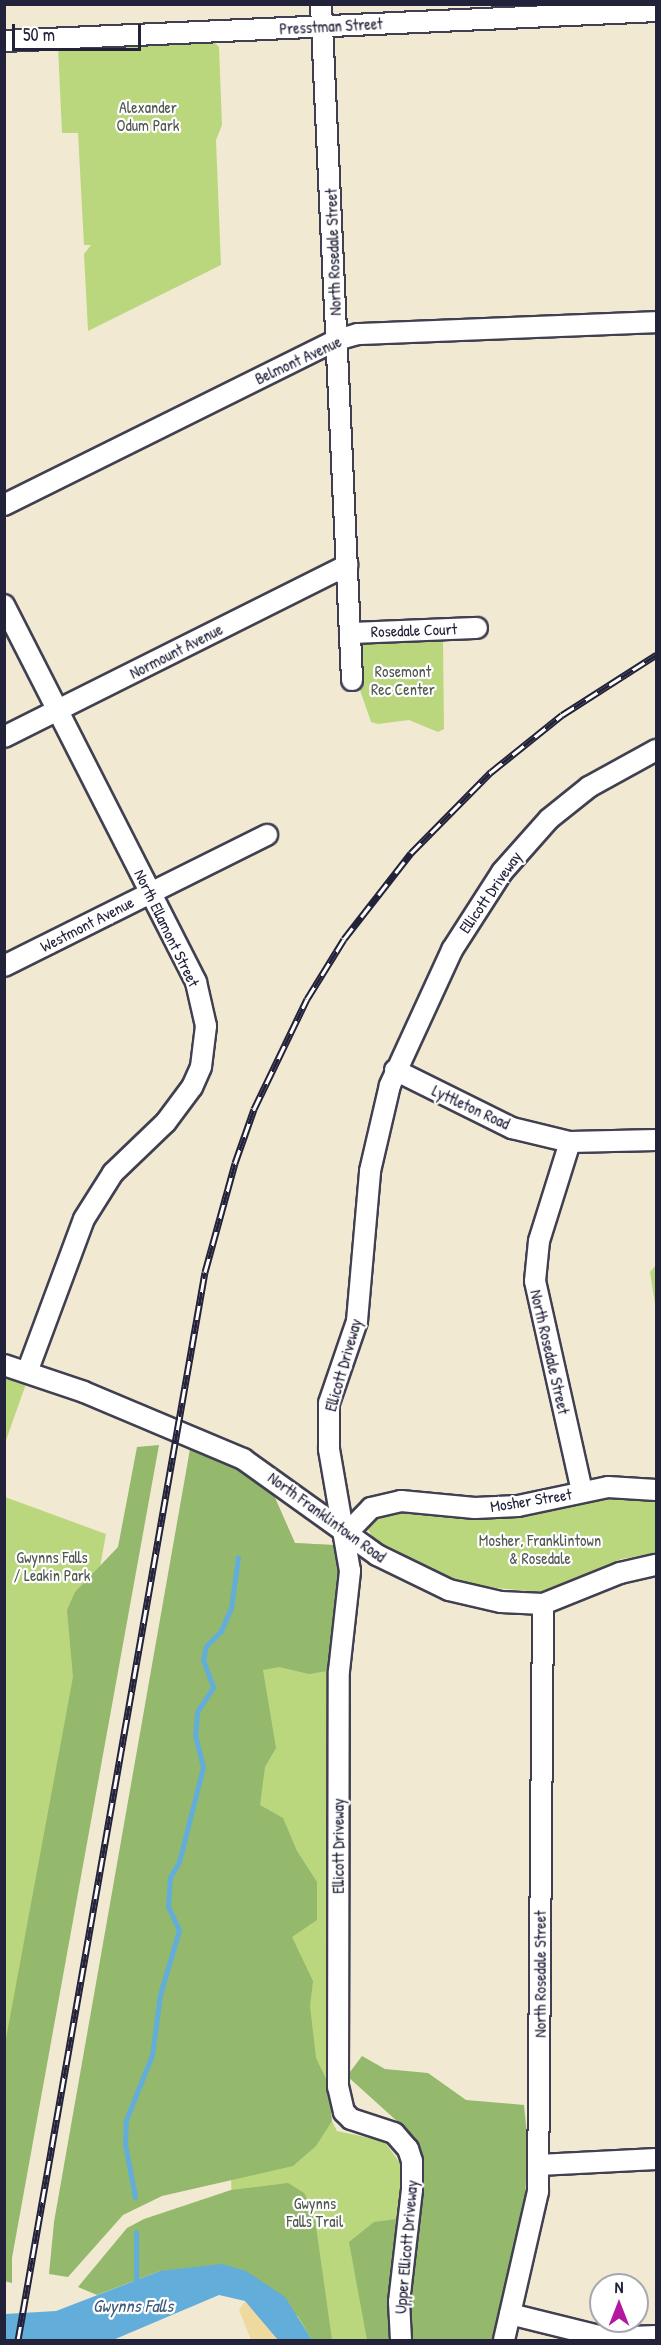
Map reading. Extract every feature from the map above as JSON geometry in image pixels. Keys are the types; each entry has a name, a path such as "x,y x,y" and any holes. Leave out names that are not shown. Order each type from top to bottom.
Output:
{"street":[{"name":"North Rosedale Street","path":"321,4 352,680"},
{"name":"Presstman Street","path":"4,41 657,11"},
{"name":"Belmont Avenue","path":"4,505 337,339 358,334 657,322"},
{"name":"Normount Avenue","path":"4,737 347,565"},
{"name":"North Ellamont Street","path":"4,605 196,981 206,1026 201,1067 179,1107 113,1173 97,1195 84,1219 27,1372"},
{"name":"Rosedale Court","path":"350,633 477,628"},
{"name":"Ellicott Driveway","path":"351,2119 344,2112 338,2087 338,1695 350,1571 346,1534 329,1449 329,1403 357,1321 370,1171 395,1070 452,950 478,905 526,842 589,787 657,750"},
{"name":"Westmont Avenue","path":"4,966 267,835"},
{"name":"Lyttleton Road","path":"395,1070 495,1121 570,1142 657,1140"},
{"name":"North Rosedale Street","path":"570,1142 538,1241 534,1281 582,1492"},
{"name":"North Franklintown Road","path":"4,1365 155,1420 243,1459 377,1555 449,1590 501,1602 543,1604 620,1573 657,1565"},
{"name":"Mosher Street","path":"346,1534 360,1515 384,1504 401,1501 475,1508 518,1506 608,1487 657,1490"},
{"name":"North Rosedale Street","path":"504,2340 538,2192 543,1604"},
{"name":"Upper Ellicott Driveway","path":"351,2119 394,2133 408,2149 412,2161 412,2190 399,2302 400,2340"},
{"path":"538,2165 657,2159"},
{"path":"510,2314 607,2338 657,2336"}],"green space":[{"name":"Alexander Odum Park","path":"212,40 219,47 222,125 216,140 221,265 88,331 84,254 91,245 84,245 78,133 62,133 58,47"},
{"name":"Rosemont Rec Center","path":"443,639 444,729 438,732 409,720 378,724 371,722 360,690 357,642"},
{"path":"656,1265 656,1310 650,1272"},
{"path":"5,1373 27,1381 5,1443"},
{"path":"159,1445 12,2258 12,2283 4,2281 5,2044 73,1677 67,1610 75,1592 118,1547 137,1447"},
{"path":"190,1449 238,1470 273,1493 295,1543 333,1545 337,1555 339,1575 327,1671 309,1674 279,1667 263,1670 276,1748 265,1767 260,1805 283,1818 297,1851 317,1882 317,1920 292,1937 313,1981 310,2006 316,2058 329,2085 332,2121 316,2146 293,2166 162,2196 123,2215 68,2277 49,2274 54,2222"},
{"name":"Mosher, Franklintown & Rosedale","path":"608,1495 656,1499 656,1553 621,1559 557,1588 537,1592 477,1586 430,1570 373,1538 366,1526 371,1516 388,1511 496,1515"},
{"name":"Gwynns Falls / Leakin Park","path":"5,1497 106,1534 5,2093"},
{"name":"Gwynns Falls Trail","path":"220,1539 333,1545 337,1555 339,1575 327,1653 329,2115 337,2131 384,2141 403,2167 389,2288 391,2340 293,2340 233,2286"},
{"path":"362,2056 385,2069 428,2073 466,2100 524,2105 528,2145 525,2198 494,2340 409,2340 407,2296 422,2166 418,2146 408,2131 347,2076"},
{"path":"288,2183 304,2193 314,2212 332,2340 312,2340 298,2316 160,2271 97,2295 78,2287 127,2228 144,2219 231,2190"},
{"path":"397,2219 389,2288 391,2340 367,2340 349,2242 374,2222"}],"sand":[{"path":"245,2301 277,2336 278,2340 251,2340 239,2310"}],"water":[{"name":"Gwynns Falls","path":"222,2264 246,2271 285,2297 312,2340 278,2340 245,2301 219,2295 113,2340 5,2340 5,2314 56,2311 160,2271"}],"waterway":[{"path":"135,2197 125,2144 126,2120 152,2055 160,1995 179,1930 168,1906 170,1877 179,1862 203,1767 195,1736 197,1712 213,1687 203,1660 206,1646 221,1631 231,1608 238,1557"},
{"path":"136,2232 136,2284"}],"railway":[{"path":"18,2340 205,1272 235,1163 254,1109 307,999 344,939 411,853 491,772 562,715 656,655"}]}
